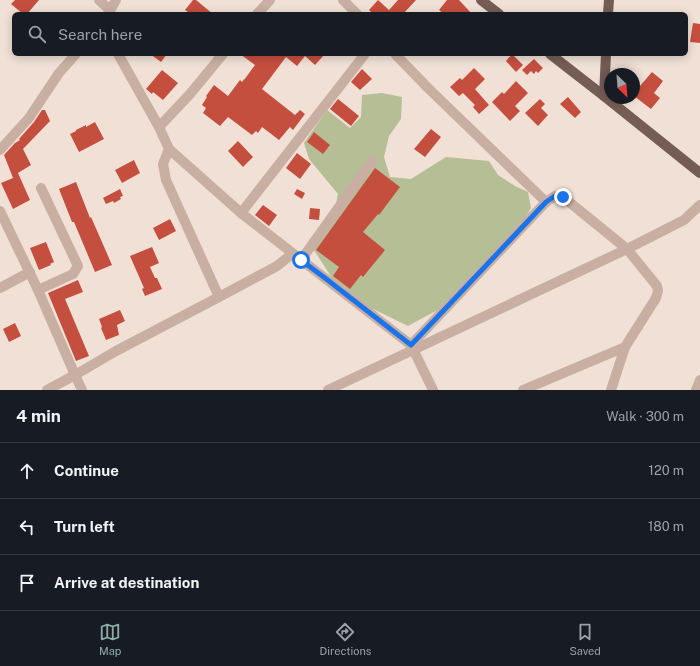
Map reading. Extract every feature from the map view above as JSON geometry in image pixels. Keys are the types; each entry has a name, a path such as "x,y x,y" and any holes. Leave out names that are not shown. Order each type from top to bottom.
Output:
{"main road":[{"path":"481,0 496,12"},
{"path":"608,12 609,0"},
{"path":"553,56 604,96"},
{"path":"605,68 606,56"},
{"path":"614,104 700,173"}],"street":[{"path":"99,0 109,12 116,0"},
{"path":"259,12 270,0"},
{"path":"344,0 355,12"},
{"path":"0,150 29,118 59,73 74,56"},
{"path":"119,56 159,127 169,149 241,213 413,347 433,390"},
{"path":"159,127 190,94 221,56"},
{"path":"241,213 363,56"},
{"path":"397,56 428,89 546,202"},
{"path":"169,149 163,164 166,180 219,297"},
{"path":"301,260 372,161"},
{"path":"38,290 73,274 78,266 41,188"},
{"path":"413,347 546,202 555,196 563,197 627,249 657,286 658,291 656,298 625,347 611,390"},
{"path":"328,390 413,347 627,249 684,220 700,205"},
{"path":"0,211 30,272 82,390"},
{"path":"46,390 116,351 277,266 292,254"},
{"path":"0,288 30,272"},
{"path":"523,390 625,347"},
{"path":"696,390 700,380"}],"green space":[{"path":"382,93 402,97 401,119 389,136 384,157 390,177 411,179 446,157 489,161 498,175 528,192 531,208 518,230 445,306 408,326 369,307 332,278 312,247 334,214 338,194 309,159 304,143 327,110 350,128 361,117 362,95"}],"building":[{"path":"15,0 39,0 29,12 21,12 11,4"},
{"path":"193,0 196,0 211,12 188,12 185,10"},
{"path":"378,0 389,10 398,0 416,0 405,12 371,12 369,10"},
{"path":"447,0 459,0 470,12 442,12 439,10"},
{"path":"693,23 700,24 700,43 690,42"},
{"path":"153,56 166,56 161,62"},
{"path":"243,56 305,56 297,66 286,57 262,89 295,115 300,110 305,114 293,130 290,127 279,140 262,127 258,133 256,131 252,135 228,117 220,126 203,113 206,108 202,105 207,97 206,96 214,85 228,96 240,80 242,82 244,80 255,65"},
{"path":"305,56 323,56 315,65"},
{"path":"510,56 514,56 523,65 516,72 506,61"},
{"path":"534,59 543,68 538,73 536,71 534,74 531,71 527,75 522,70"},
{"path":"474,68 485,79 475,89 489,105 479,114 473,107 475,105 463,93 459,96 450,87 460,78 462,80"},
{"path":"362,69 372,79 360,90 351,82"},
{"path":"162,70 178,83 163,100 153,92 152,94 146,89"},
{"path":"652,72 663,81 654,93 660,98 651,109 640,101 640,86"},
{"path":"516,81 528,93 515,106 520,111 510,121 492,102 502,92 504,94"},
{"path":"568,97 581,112 575,118 560,104"},
{"path":"338,99 359,116 351,126 330,109"},
{"path":"540,99 545,104 541,108 548,115 538,126 525,113"},
{"path":"42,110 45,110 50,121 23,149 31,165 18,173 30,200 13,209 1,183 13,178 4,155 15,143 20,140 19,139"},
{"path":"95,122 104,139 79,152 70,134"},
{"path":"431,129 441,137 425,157 414,149"},
{"path":"314,132 330,145 323,154 307,142"},
{"path":"238,141 253,157 243,167 228,151"},
{"path":"297,153 311,164 300,179 286,168"},
{"path":"134,160 140,173 122,183 115,170"},
{"path":"375,168 400,187 379,215 378,214 363,232 385,250 363,277 361,275 350,289 333,276 339,267 316,250"},
{"path":"76,182 90,218 91,217 112,265 95,272 74,222 72,222 59,189"},
{"path":"120,189 123,196 120,197 121,199 114,203 113,201 106,204 103,198"},
{"path":"297,189 305,193 302,199 294,194"},
{"path":"263,205 277,215 269,226 255,215"},
{"path":"310,208 320,209 319,220 309,219"},
{"path":"170,219 176,231 159,240 153,228"},
{"path":"46,242 54,262 50,264 51,265 39,270 30,248"},
{"path":"152,247 159,263 150,267 162,289 145,296 142,289 144,288 130,256"},
{"path":"78,280 83,292 65,299 89,356 76,361 48,293"},
{"path":"120,310 125,321 117,325 119,335 106,340 99,319"},
{"path":"15,323 21,336 9,342 3,329"}],"route":[{"path":"301,260 411,345 546,202 555,196 563,197"}]}
